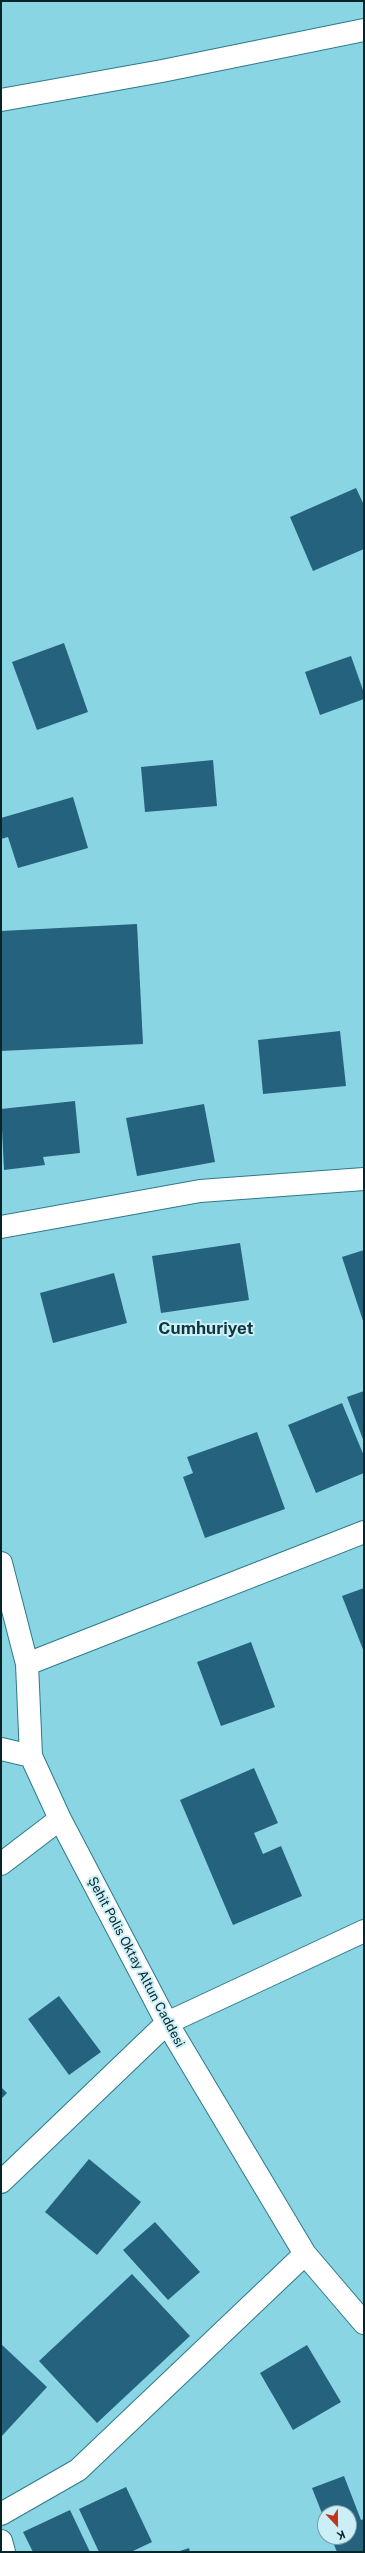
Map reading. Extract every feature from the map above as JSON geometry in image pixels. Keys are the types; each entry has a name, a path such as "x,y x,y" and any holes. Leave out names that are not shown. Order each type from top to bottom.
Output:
{"street":[{"path":"1,100 162,72 364,30"},
{"path":"1,1228 200,1191 364,1179"},
{"path":"27,1664 364,1532"},
{"name":"Şehit Polis Oktay Altun Caddesi","path":"1,1563 27,1664 31,1756 60,1819 167,2023 305,2254 364,2323"},
{"path":"1,1749 31,1756"},
{"path":"1,1864 60,1819"},
{"path":"1,2182 167,2023 364,1931"},
{"path":"1,2514 78,2470 305,2254"},
{"path":"1,2541 4,2552"}],"building":[{"path":"356,488 364,505 364,549 313,571 290,517"},
{"path":"64,643 88,712 37,730 12,662"},
{"path":"351,656 364,693 364,699 320,715 305,672"},
{"path":"213,760 217,806 145,812 141,767"},
{"path":"73,797 88,848 18,868 8,837 1,839 1,818"},
{"path":"137,924 143,1044 1,1051 1,931"},
{"path":"340,1031 346,1086 263,1094 258,1040"},
{"path":"75,1101 80,1153 43,1157 45,1165 4,1170 1,1109"},
{"path":"204,1104 215,1162 137,1176 126,1118"},
{"path":"240,1243 249,1300 161,1313 152,1256"},
{"path":"364,1250 364,1324 342,1257"},
{"path":"114,1273 127,1323 53,1343 40,1293"},
{"path":"364,1391 364,1442 347,1397"},
{"path":"342,1403 364,1456 364,1473 316,1493 288,1425"},
{"path":"257,1432 285,1509 205,1538 183,1477 193,1473 187,1457"},
{"path":"364,1588 364,1652 342,1596"},
{"path":"251,1642 275,1707 221,1726 197,1662"},
{"path":"254,1768 278,1823 254,1833 263,1854 281,1846 302,1896 233,1925 180,1800"},
{"path":"59,1996 101,2052 69,2075 28,2019"},
{"path":"1,2087 7,2093 1,2099"},
{"path":"89,2159 141,2202 97,2255 45,2212"},
{"path":"155,2222 200,2272 168,2300 123,2250"},
{"path":"132,2274 190,2336 97,2423 39,2361"},
{"path":"1,2344 47,2387 1,2437"},
{"path":"307,2345 341,2402 293,2430 260,2373"},
{"path":"344,2476 355,2505 319,2505 312,2488"},
{"path":"126,2487 152,2542 131,2552 99,2552 79,2509"},
{"path":"70,2510 90,2552 33,2552 23,2532"},
{"path":"357,2510 361,2520 364,2519 364,2552 337,2552 334,2545 357,2545"},
{"path":"189,2548 190,2552 177,2552"}],"district":[{"name":"Cumhuriyet","path":"206,1329"}]}
